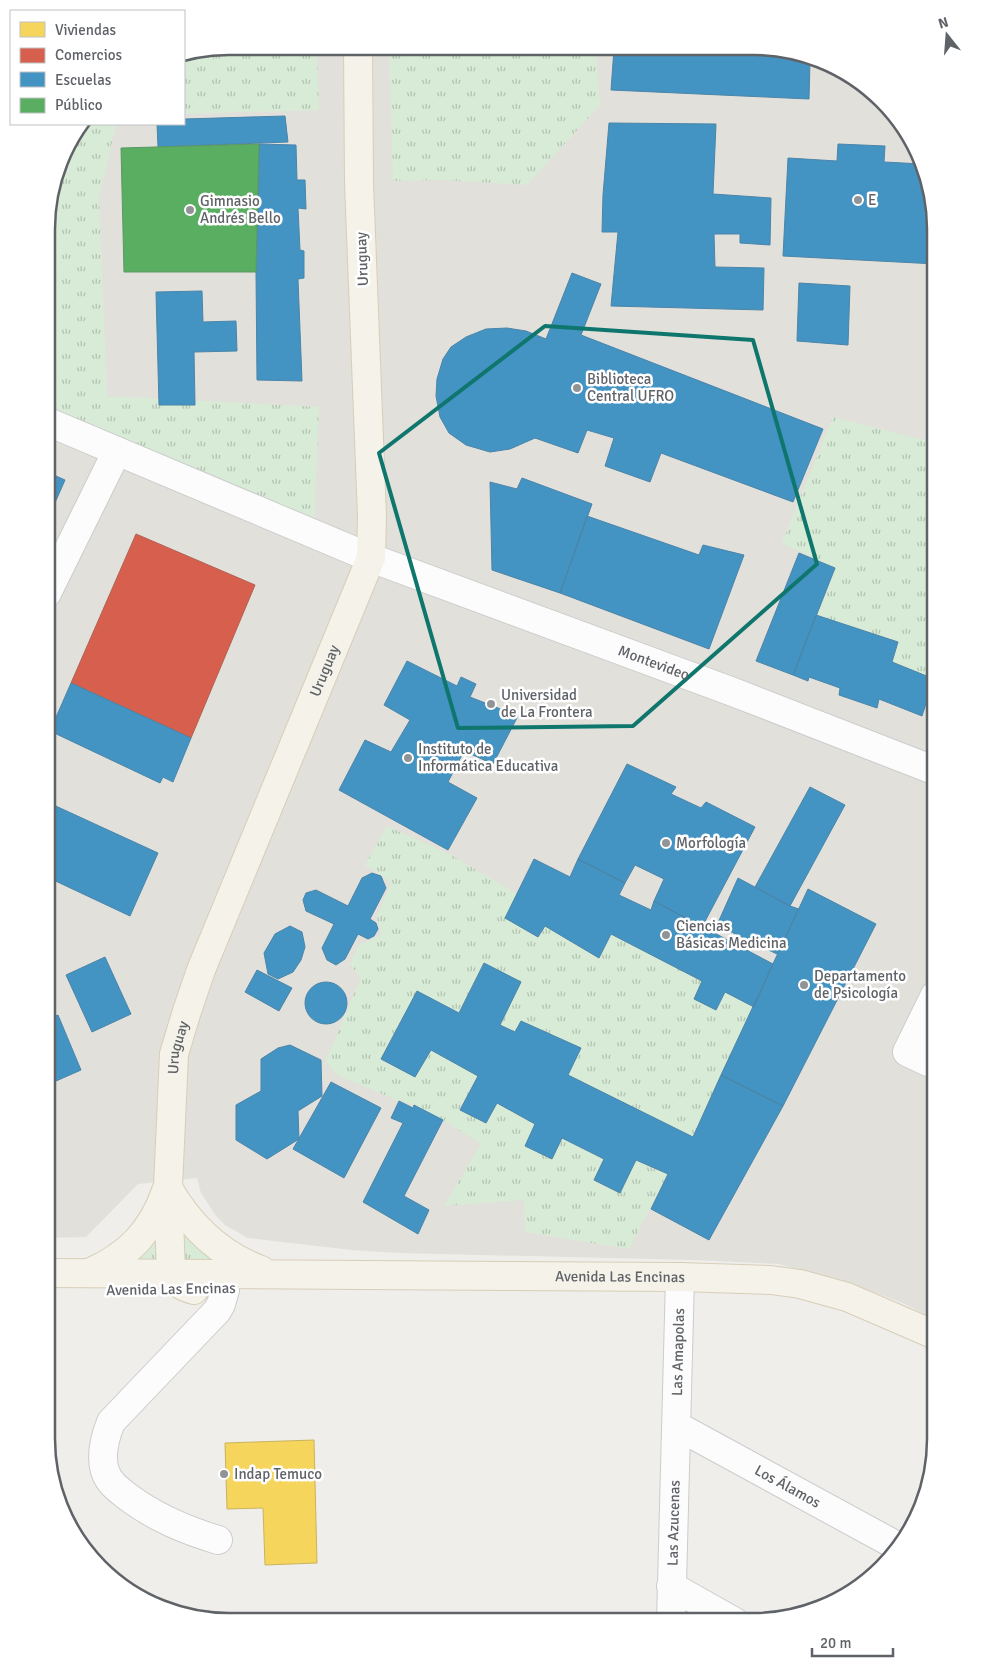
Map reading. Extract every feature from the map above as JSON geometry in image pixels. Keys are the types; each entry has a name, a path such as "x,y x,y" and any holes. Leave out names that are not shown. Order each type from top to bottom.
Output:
{"main road":[{"name":"Uruguay","path":"171,1274 168,1187 174,1054 201,970 371,558 372,516 359,183 358,55"},
{"path":"88,1274 121,1256 136,1243 160,1208 168,1187"},
{"path":"168,1187 190,1221 214,1244 232,1257 251,1267 283,1274"},
{"name":"Avenida Las Encinas","path":"55,1273 680,1277 771,1280 800,1284 847,1297 927,1332"},
{"path":"171,1274 182,1286 194,1290"},
{"path":"150,1290 163,1286 171,1274"},
{"name":"Avenida Las Encinas","path":"55,1290 225,1290 263,1286 283,1274"}],"street":[{"name":"Montevideo","path":"55,425 371,558 733,692 927,767"},
{"path":"55,577 117,451"},
{"path":"927,1013 907,1052 927,1062"},
{"name":"Las Amapolas","path":"677,1426 680,1277"},
{"path":"218,1540 166,1522 142,1508 113,1485 105,1469 103,1456 104,1443 111,1422 217,1311 222,1304 225,1290"},
{"name":"Los Álamos","path":"677,1426 892,1543"},
{"name":"Las Azucenas","path":"671,1613 677,1426"},
{"path":"671,1586 719,1613"}],"highlighted area":[{"path":"545,326 753,340 817,564 633,726 458,728 379,453"}],"shaded area":[{"name":"Universidad de La Frontera","path":"753,55 775,56 798,61 840,78 876,106 904,142 918,173 926,207 927,1316 905,1304 871,1291 836,1279 778,1264 400,1253 352,1250 248,1238 225,1225 216,1216 201,1193 197,1178 138,1184 86,1237 55,1238 55,229 56,207 61,184 78,142 90,125 185,125 185,61 207,56"}],"green space":[{"path":"229,55 317,55 319,110 185,114 185,61 207,56"},
{"path":"389,55 596,55 600,105 527,185 446,180 393,181"},
{"path":"90,125 116,125 99,198 107,396 319,407 314,524 55,415 56,207 64,173 78,142"},
{"path":"833,417 927,441 927,676 892,662 898,642 816,615 835,568 782,543"},
{"path":"387,826 451,855 517,894 506,918 538,937 545,926 611,934 702,981 694,999 716,1010 725,992 754,1007 693,1137 568,1075 580,1048 521,1021 515,1032 500,1025 521,982 484,964 459,1013 417,992 381,1059 415,1077 431,1050 478,1076 461,1110 486,1123 497,1103 535,1124 525,1146 552,1159 563,1133 604,1159 595,1180 619,1193 636,1160 668,1174 629,1249 525,1232 524,1200 444,1206 481,1144 443,1120 414,1105 399,1101 337,1075 326,1061 361,977 350,965 359,945 381,935 377,917 391,882 365,865"},
{"path":"164,1211 164,1268 123,1263"},
{"path":"181,1216 221,1260 176,1267"}],"building: Viviendas":[{"path":"314,1440 317,1563 265,1565 263,1508 227,1509 225,1443"}],"building: Comercios":[{"path":"136,534 255,585 191,738 71,683"}],"building: Escuelas":[{"path":"614,55 775,56 810,65 809,99 611,90"},
{"path":"285,116 288,142 158,147 157,125 185,125 185,119"},
{"path":"609,123 716,124 713,194 771,198 770,245 740,243 740,234 714,234 715,267 764,268 763,310 611,306 618,232 602,232"},
{"path":"259,144 296,145 297,180 305,180 306,209 298,208 300,250 304,251 304,278 298,279 302,381 257,380 256,272"},
{"name":"E","path":"838,144 885,146 884,162 914,164 926,207 927,264 783,256 788,158 837,161"},
{"name":"Biblioteca Central UFRO","path":"572,273 601,284 581,335 823,429 793,502 661,453 650,482 605,466 614,438 587,430 578,453 535,438 510,449 490,452 466,445 449,433 440,417 436,396 437,379 443,359 451,347 466,337 486,329 507,328 526,331 546,339"},
{"path":"799,283 850,286 848,345 797,341"},
{"path":"202,291 203,322 236,321 237,351 194,352 195,405 159,405 156,292"},
{"path":"55,476 65,480 55,503"},
{"path":"522,478 592,504 560,593 492,570 490,482 517,489"},
{"path":"587,516 699,555 703,545 744,555 709,649 560,593"},
{"path":"799,553 835,568 793,675 756,661"},
{"path":"816,615 898,642 892,662 927,676 927,701 922,716 879,699 877,708 839,695 840,688 809,677 808,681 793,675"},
{"name":"Instituto de Informática Educativa","path":"407,661 457,686 461,677 476,684 470,697 518,716 493,764 464,751 448,782 477,798 448,850 339,790 365,740 391,752 410,720 384,705"},
{"path":"71,683 191,738 173,782 163,777 160,783 55,733 55,720"},
{"name":"Morfología","path":"627,764 676,787 671,794 701,808 706,802 755,827 702,927 654,901 664,879 635,865 625,883 578,859"},
{"path":"810,787 845,805 790,906 755,887"},
{"path":"55,806 158,853 130,916 55,881"},
{"name":"Ciencias Básicas Medicina","path":"534,859 570,877 578,859 625,883 619,895 651,910 654,901 773,964 754,1007 725,992 716,1010 694,999 702,981 611,934 599,958 545,926 538,937 505,918"},
{"path":"372,873 381,876 386,888 370,919 376,923 378,929 374,936 368,939 358,934 345,959 336,965 327,960 322,948 334,924 306,911 303,900 306,893 316,890 348,906 362,878"},
{"path":"738,878 799,909 777,954 717,925"},
{"name":"Departamento de Psicología","path":"808,889 876,924 783,1106 721,1075"},
{"path":"290,926 302,932 305,947 301,960 293,972 278,979 268,974 264,953 275,934"},
{"path":"105,957 131,1014 92,1032 66,975"},
{"path":"484,963 521,982 500,1025 515,1032 521,1021 581,1048 568,1075 693,1137 721,1075 783,1106 709,1240 651,1209 668,1174 636,1160 620,1193 594,1180 604,1159 562,1138 552,1159 525,1146 535,1124 497,1103 486,1123 460,1110 478,1076 431,1050 415,1077 381,1059 417,991 459,1013"},
{"path":"257,970 292,988 279,1011 245,992"},
{"path":"330,982 338,985 344,991 347,1003 344,1015 338,1021 322,1024 314,1021 308,1015 305,999 308,991 314,985"},
{"path":"58,1015 81,1070 55,1081 55,1016"},
{"path":"290,1045 321,1060 322,1096 298,1111 299,1139 267,1159 236,1140 236,1105 261,1091 261,1059 278,1048"},
{"path":"331,1082 381,1108 344,1178 293,1149"},
{"path":"399,1101 413,1108 414,1105 443,1120 404,1196 429,1210 418,1234 363,1202 403,1123 391,1118"}],"building: Público":[{"name":"Gimnasio Andrés Bello","path":"259,144 256,272 124,272 121,148"}],"place":[{"name":"E","path":"858,200"},
{"name":"Gimnasio Andrés Bello","path":"190,210"},
{"name":"Biblioteca Central UFRO","path":"577,388"},
{"name":"Universidad de La Frontera","path":"491,704"},
{"name":"Instituto de Informática Educativa","path":"408,758"},
{"name":"Morfología","path":"666,843"},
{"name":"Ciencias Básicas Medicina","path":"666,935"},
{"name":"Departamento de Psicología","path":"804,985"},
{"name":"Indap Temuco","path":"224,1474"}]}
